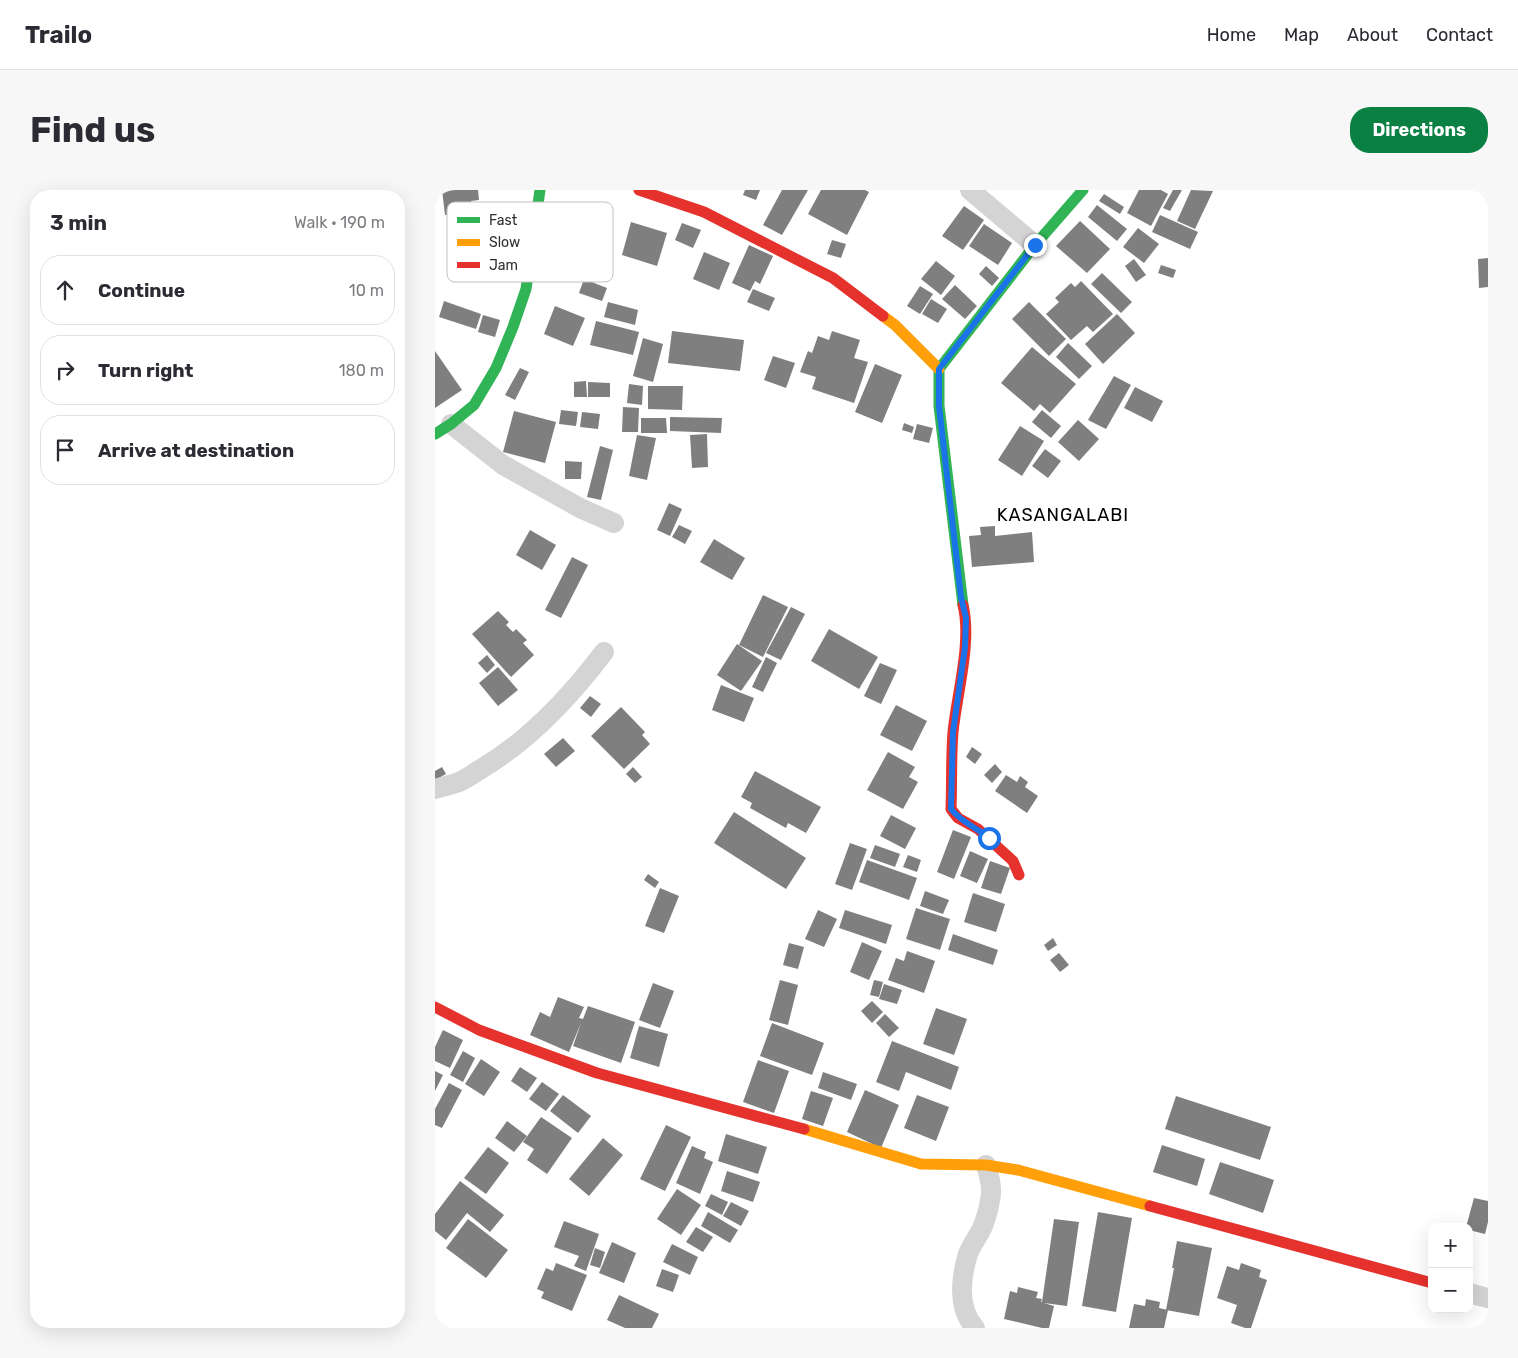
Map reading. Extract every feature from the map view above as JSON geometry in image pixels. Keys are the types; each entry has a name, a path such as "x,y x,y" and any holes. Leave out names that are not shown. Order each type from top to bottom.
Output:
{"street":[{"path":"639,190 704,212 833,278 895,325 939,369"},
{"path":"970,190 1035,245"},
{"path":"1019,875 1013,861 978,829 958,818 951,809 953,732 965,647 966,618 961,597 939,406 939,369 1035,245 1083,190"},
{"path":"528,282 513,328 496,368 474,405 443,429 580,508 614,523"},
{"path":"435,789 461,781 495,760 527,735 563,701 588,673 603,652"},
{"path":"435,1007 479,1030 597,1073 832,1137 921,1164 986,1165 1018,1170 1428,1282"},
{"path":"975,1328 964,1310 962,1285 969,1252 983,1226 991,1198 986,1165"},
{"path":"1473,1294 1488,1298"}],"building":[{"path":"442,190 478,190 479,200 471,202 447,202 447,215 445,215"},
{"path":"745,190 760,190 756,200 743,195"},
{"path":"782,190 808,190 782,235 763,225"},
{"path":"821,190 865,190 869,192 847,235 808,214"},
{"path":"1139,190 1161,190 1168,194 1151,226 1127,213"},
{"path":"1173,190 1182,190 1170,211 1163,208"},
{"path":"1191,190 1213,191 1195,229 1177,221"},
{"path":"1104,194 1124,207 1120,214 1099,201"},
{"path":"1097,205 1127,229 1117,241 1088,217"},
{"path":"964,206 984,220 963,250 942,236"},
{"path":"1160,215 1198,232 1190,249 1152,232"},
{"path":"1080,221 1110,249 1087,273 1056,246"},
{"path":"631,222 667,233 657,266 622,255"},
{"path":"682,223 701,230 693,248 675,240"},
{"path":"984,224 1012,243 998,265 969,246"},
{"path":"1138,228 1159,244 1144,263 1123,247"},
{"path":"832,240 846,244 841,258 827,254"},
{"path":"749,245 773,256 760,284 755,281 750,291 732,283"},
{"path":"704,252 730,263 719,290 693,279"},
{"path":"1488,258 1488,287 1479,288 1478,259"},
{"path":"1134,259 1146,275 1136,282 1125,266"},
{"path":"936,261 955,276 941,295 921,279"},
{"path":"1161,265 1176,270 1173,278 1158,273"},
{"path":"986,266 999,278 992,286 979,274"},
{"path":"1102,273 1132,302 1121,313 1091,284"},
{"path":"1081,281 1113,314 1093,332 1087,326 1071,340 1046,314 1059,302 1055,298 1071,283 1075,287"},
{"path":"583,282 592,282 607,288 602,301 579,293"},
{"path":"955,285 977,306 965,319 942,299"},
{"path":"920,286 933,294 920,314 907,306"},
{"path":"753,289 775,298 769,311 747,302"},
{"path":"931,299 947,309 938,323 922,314"},
{"path":"444,301 481,314 476,329 439,317"},
{"path":"608,302 638,310 635,325 604,317"},
{"path":"1029,302 1066,339 1049,356 1012,319"},
{"path":"555,306 585,318 573,346 544,334"},
{"path":"1117,314 1135,333 1103,364 1085,344"},
{"path":"483,315 500,320 495,337 478,332"},
{"path":"596,321 639,332 633,355 590,345"},
{"path":"672,331 744,340 740,371 668,363"},
{"path":"832,331 860,340 854,358 868,362 854,403 812,389 816,377 800,372 808,351 812,353 818,336 829,340"},
{"path":"643,338 663,344 653,382 633,376"},
{"path":"1068,343 1092,366 1079,379 1056,357"},
{"path":"1032,347 1076,384 1050,413 1040,404 1034,411 1001,383"},
{"path":"435,351 462,390 435,408"},
{"path":"773,356 795,363 786,388 764,380"},
{"path":"875,364 902,375 882,423 855,412"},
{"path":"520,368 529,372 515,400 505,395"},
{"path":"1114,376 1131,385 1106,429 1088,420"},
{"path":"586,381 587,397 574,397 574,382"},
{"path":"588,382 610,383 610,397 588,397"},
{"path":"629,384 643,386 642,405 627,403"},
{"path":"648,386 683,386 682,410 648,409"},
{"path":"1135,387 1163,401 1152,422 1124,408"},
{"path":"623,407 639,408 638,432 622,432"},
{"path":"561,410 578,412 576,426 559,424"},
{"path":"1042,410 1061,426 1051,438 1032,422"},
{"path":"514,411 556,422 545,463 503,452"},
{"path":"582,412 600,414 598,429 580,427"},
{"path":"670,417 722,418 721,433 670,431"},
{"path":"641,418 666,418 667,433 641,433"},
{"path":"1078,420 1099,439 1079,461 1058,442"},
{"path":"904,423 914,427 912,433 902,430"},
{"path":"917,424 933,428 929,443 913,439"},
{"path":"1020,426 1044,441 1022,476 998,460"},
{"path":"707,434 708,467 692,468 690,435"},
{"path":"637,435 656,438 647,480 629,476"},
{"path":"600,446 613,450 601,500 587,497"},
{"path":"1045,449 1061,461 1048,478 1032,466"},
{"path":"565,461 582,462 581,479 565,479"},
{"path":"669,503 682,509 670,536 657,530"},
{"path":"679,525 692,531 685,544 672,537"},
{"path":"995,526 995,536 1032,532 1034,562 972,567 969,536 981,535 980,527"},
{"path":"530,530 556,545 542,570 516,555"},
{"path":"714,539 745,558 732,580 700,562"},
{"path":"572,557 588,565 561,618 545,610"},
{"path":"763,595 788,607 763,657 739,645"},
{"path":"791,607 805,614 781,660 766,653"},
{"path":"498,611 509,622 506,625 513,632 516,629 527,640 523,643 534,655 511,677 472,634"},
{"path":"829,629 878,657 859,689 811,661"},
{"path":"737,644 762,661 741,691 717,675"},
{"path":"487,655 495,665 487,673 478,663"},
{"path":"766,657 777,663 763,692 752,687"},
{"path":"880,663 897,670 881,704 864,696"},
{"path":"498,667 518,690 498,706 479,683"},
{"path":"721,685 754,698 744,722 712,710"},
{"path":"590,696 601,704 591,717 580,708"},
{"path":"896,705 927,721 912,751 880,735"},
{"path":"621,707 645,732 642,735 650,744 624,769 591,736"},
{"path":"563,738 575,751 556,767 544,754"},
{"path":"972,747 982,754 975,764 966,757"},
{"path":"888,752 915,767 909,777 918,782 903,809 867,790"},
{"path":"995,764 1002,772 992,783 984,775"},
{"path":"442,767 446,774 435,780 435,771"},
{"path":"633,767 642,777 635,783 626,774"},
{"path":"755,771 821,807 806,833 788,823 786,828 750,808 752,803 741,797"},
{"path":"1006,775 1017,782 1020,776 1028,782 1025,787 1038,796 1027,813 995,791"},
{"path":"734,812 806,858 786,889 714,843"},
{"path":"891,815 916,828 905,849 880,836"},
{"path":"953,830 971,837 954,879 937,872"},
{"path":"850,843 867,849 852,890 835,884"},
{"path":"875,845 900,854 895,867 870,858"},
{"path":"970,851 988,859 977,883 960,876"},
{"path":"908,855 921,860 917,872 903,867"},
{"path":"867,860 917,878 909,900 859,882"},
{"path":"990,861 1010,868 1001,894 981,888"},
{"path":"648,874 659,882 655,888 644,880"},
{"path":"660,888 679,896 664,933 645,926"},
{"path":"925,891 949,900 943,914 920,906"},
{"path":"973,893 1005,904 996,932 964,922"},
{"path":"916,908 950,919 940,950 906,939"},
{"path":"818,910 837,919 824,947 805,939"},
{"path":"845,910 892,925 886,944 839,928"},
{"path":"953,934 998,950 993,965 948,950"},
{"path":"1053,938 1057,945 1048,951 1044,945"},
{"path":"862,942 882,951 869,980 850,972"},
{"path":"789,943 804,947 798,969 783,965"},
{"path":"907,951 935,961 924,993 888,980 896,958 904,961"},
{"path":"1059,953 1069,965 1060,972 1050,960"},
{"path":"780,980 798,985 788,1025 769,1020"},
{"path":"874,980 883,982 879,997 870,995"},
{"path":"653,983 674,991 660,1028 639,1020"},
{"path":"884,984 902,990 897,1004 879,999"},
{"path":"558,997 584,1007 579,1018 583,1019 588,1006 635,1022 621,1063 573,1046 581,1023 569,1052 530,1035 540,1012 550,1017"},
{"path":"872,1001 883,1012 872,1023 861,1011"},
{"path":"936,1008 967,1019 954,1055 923,1044"},
{"path":"885,1014 899,1028 889,1037 876,1023"},
{"path":"772,1023 824,1043 812,1075 760,1056"},
{"path":"639,1026 668,1034 659,1067 630,1058"},
{"path":"443,1030 463,1040 450,1068 435,1061 435,1047"},
{"path":"892,1041 959,1067 951,1090 906,1072 899,1091 876,1082"},
{"path":"463,1051 475,1058 463,1082 450,1075"},
{"path":"481,1059 500,1072 484,1096 465,1084"},
{"path":"758,1060 789,1071 774,1113 743,1102"},
{"path":"520,1067 537,1078 527,1092 511,1081"},
{"path":"435,1071 443,1075 435,1091"},
{"path":"823,1072 857,1084 851,1100 818,1088"},
{"path":"542,1082 559,1094 546,1111 529,1099"},
{"path":"449,1083 462,1090 442,1128 435,1125 435,1109"},
{"path":"865,1090 899,1105 881,1148 847,1132"},
{"path":"811,1091 833,1098 823,1126 802,1119"},
{"path":"563,1095 591,1116 578,1133 550,1111"},
{"path":"917,1095 949,1107 936,1141 904,1128"},
{"path":"1176,1096 1271,1127 1260,1160 1165,1129"},
{"path":"541,1117 572,1138 547,1174 527,1160 534,1149 523,1142"},
{"path":"507,1121 527,1136 514,1152 495,1138"},
{"path":"666,1125 691,1137 665,1191 640,1179"},
{"path":"726,1134 767,1147 758,1174 718,1161"},
{"path":"603,1138 623,1155 589,1196 569,1179"},
{"path":"1162,1145 1205,1159 1197,1186 1153,1172"},
{"path":"692,1146 706,1152 704,1158 713,1162 700,1194 676,1183"},
{"path":"488,1147 509,1163 486,1194 464,1178"},
{"path":"1220,1162 1274,1180 1263,1213 1209,1194"},
{"path":"727,1171 760,1182 753,1202 721,1191"},
{"path":"460,1181 504,1215 490,1232 467,1213 446,1240 435,1231 435,1214"},
{"path":"677,1189 701,1205 681,1235 657,1219"},
{"path":"711,1194 728,1202 722,1215 705,1206"},
{"path":"1474,1198 1488,1201 1488,1222 1485,1234 1473,1231 1473,1223 1467,1223"},
{"path":"731,1202 749,1211 741,1226 723,1216"},
{"path":"708,1212 738,1230 730,1243 701,1226"},
{"path":"1098,1212 1132,1218 1116,1312 1082,1306"},
{"path":"468,1219 508,1250 486,1278 446,1248"},
{"path":"1054,1219 1079,1222 1067,1306 1044,1303 1054,1306 1049,1328 1004,1319 1010,1291 1017,1293 1018,1287 1038,1292 1036,1298 1042,1299 1042,1302"},
{"path":"564,1221 599,1234 586,1271 574,1266 579,1256 554,1247"},
{"path":"696,1227 713,1237 703,1252 686,1242"},
{"path":"1177,1241 1212,1248 1199,1316 1166,1310"},
{"path":"612,1242 636,1253 624,1283 599,1273"},
{"path":"672,1244 698,1257 690,1275 663,1262"},
{"path":"595,1248 605,1252 600,1268 590,1265"},
{"path":"556,1263 587,1275 572,1311 541,1298 544,1292 537,1289 546,1268 553,1271"},
{"path":"1241,1263 1261,1270 1259,1277 1267,1280 1251,1328 1231,1323 1237,1305 1217,1298 1227,1266 1239,1270"},
{"path":"662,1269 679,1275 673,1292 656,1286"},
{"path":"619,1295 659,1314 652,1328 625,1328 607,1320"},
{"path":"1146,1299 1160,1302 1159,1308 1168,1310 1164,1328 1129,1328 1134,1304 1145,1306"}],"traffic: fast":[{"path":"538,202 540,190"},
{"path":"963,605 939,406 939,369 1035,245 1083,190"},
{"path":"435,434 451,424 474,405 496,368 513,327 527,282"}],"traffic: slow":[{"path":"883,316 895,325 939,369"},
{"path":"804,1129 921,1164 986,1165 1018,1170 1150,1206"}],"traffic: jam":[{"path":"639,190 704,212 833,278 883,316"},
{"path":"963,605 966,635 953,732 951,809 958,818 978,829 1013,861 1019,875"},
{"path":"435,1007 479,1030 597,1073 804,1129"},
{"path":"1150,1206 1428,1282"}],"district":[{"name":"KASANGALABI","path":"1063,515"}],"route":[{"path":"989,838 978,829 958,818 951,809 951,757 965,647 966,618 961,597 939,406 939,369 1035,245"}]}
